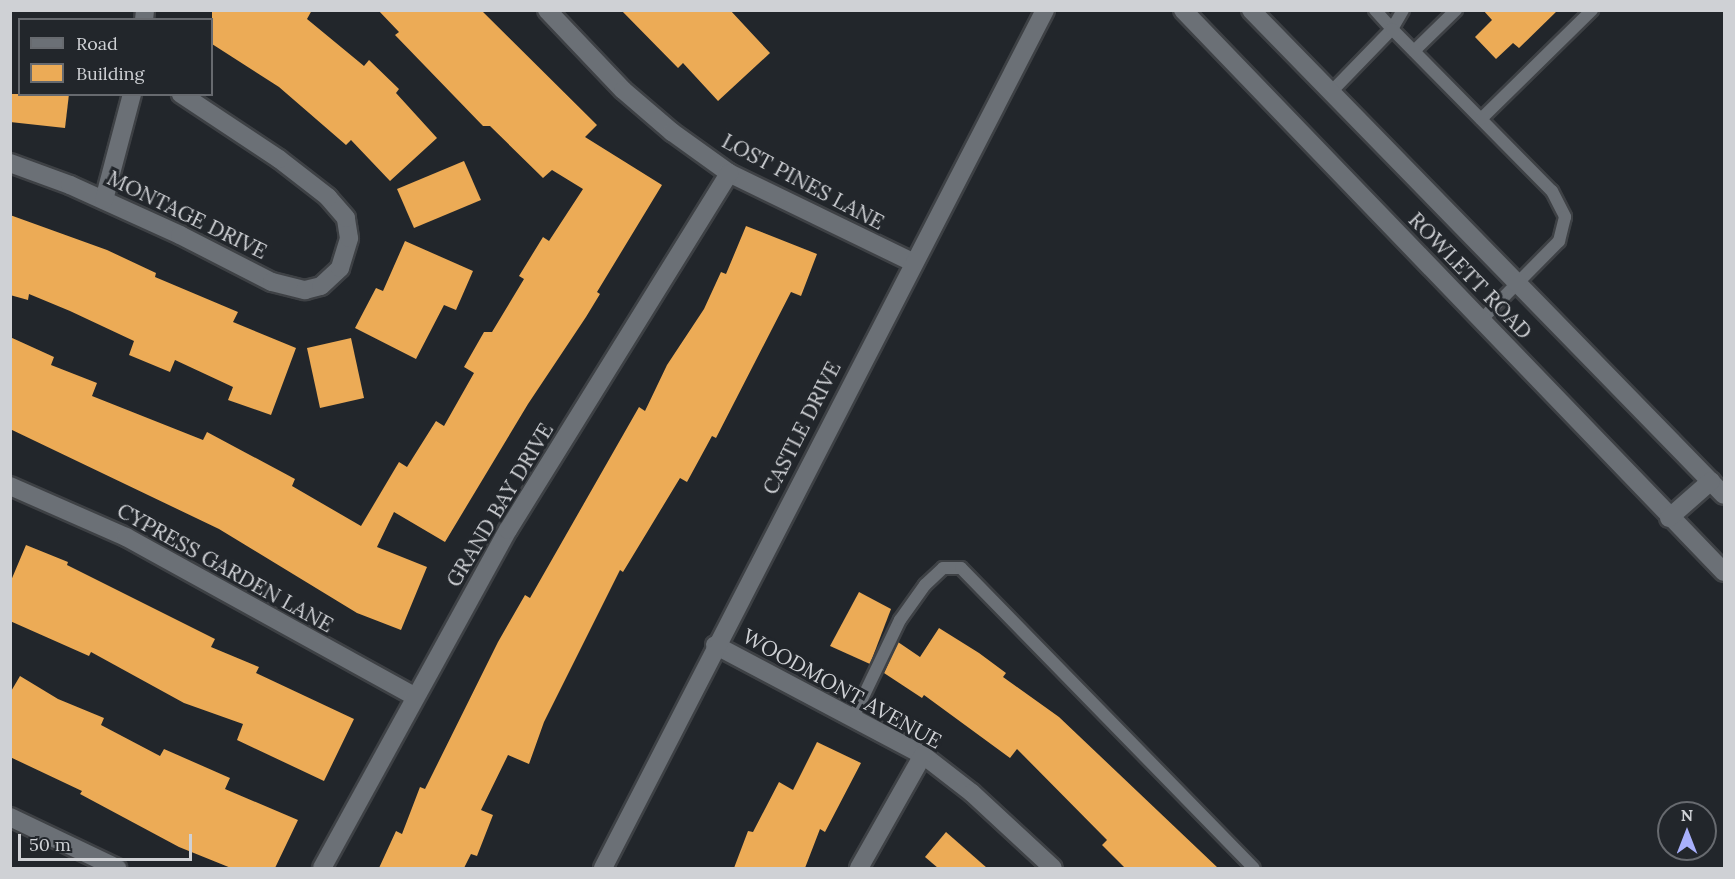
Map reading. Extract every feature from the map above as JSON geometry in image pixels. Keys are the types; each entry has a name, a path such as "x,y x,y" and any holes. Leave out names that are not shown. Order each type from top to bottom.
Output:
{"street":[{"name":"LOST PINES LANE","path":"547,10 623,90 672,132 729,173 912,262"},
{"name":"CASTLE DRIVE","path":"603,868 912,262 1045,10"},
{"name":"ROWLETT ROAD","path":"1183,10 1669,519 1725,572"},
{"name":"ROWLETT ROAD","path":"1251,10 1725,495"},
{"path":"104,201 131,96"},
{"name":"MONTAGE DRIVE","path":"10,163 104,201 272,282 304,290 321,286 340,268 349,238 346,218 328,197 222,119 184,96"},
{"name":"GRAND BAY DRIVE","path":"322,868 414,696 508,530 729,173"},
{"path":"1669,519 1711,481"},
{"name":"CYPRESS GARDEN LANE","path":"10,486 126,537 414,696"},
{"name":"WOODMONT AVENUE","path":"716,645 923,755 972,794 1053,868"},
{"path":"859,868 923,755"},
{"path":"10,818 117,868"}],"lane":[{"path":"1375,10 1552,191 1565,217 1559,241 1519,285 1481,320"},
{"path":"1331,92 1392,28 1403,10"},
{"path":"1414,51 1456,10"},
{"path":"1481,119 1592,10"},
{"path":"853,718 900,620 925,585 944,568 961,568 1254,868"}],"building":[{"path":"212,10 312,10 307,19 364,66 369,60 399,89 396,93 437,138 390,181 351,140 346,145 279,87 213,45"},
{"path":"378,10 481,10 597,125 585,137 662,185 597,292 600,294 528,404 445,542 394,512 377,547 427,567 401,630 357,613 219,529 10,429 10,337 54,357 51,365 97,383 92,396 203,440 207,432 295,479 292,486 361,526 399,462 407,467 436,421 444,426 474,373 464,367 484,332 492,332 524,279 519,276 543,237 549,241 583,189 552,170 543,178 490,126 483,126 395,35 399,32"},
{"path":"621,10 730,10 770,53 718,101 683,63 678,68"},
{"path":"1483,10 1558,10 1519,48 1513,43 1496,59 1475,37 1492,20"},
{"path":"10,94 69,96 65,128 10,122"},
{"path":"464,161 481,200 414,228 397,189"},
{"path":"10,215 107,250 156,273 155,277 238,312 233,322 296,348 271,415 228,400 233,387 175,360 170,372 129,355 134,341 70,311 29,294 28,300 10,295"},
{"path":"746,226 817,254 801,296 791,292 716,438 712,436 687,482 680,478 623,572 620,570 544,722 529,764 508,755 481,810 493,815 477,856 471,854 464,868 379,868 396,831 402,834 420,787 425,789 498,642 525,595 530,598 639,407 645,411 667,365 704,309 721,272 726,274"},
{"path":"405,241 473,271 456,310 444,305 416,359 355,328 376,288 383,291"},
{"path":"351,338 364,398 320,408 307,348"},
{"path":"26,545 68,562 67,565 215,639 211,647 259,667 256,673 354,719 324,781 237,740 243,724 184,703 91,652 89,656 10,621 10,583"},
{"path":"859,592 891,609 870,664 830,646"},
{"path":"939,628 1006,673 1003,677 1059,717 1218,868 1125,868 1102,845 1107,840 1017,749 1010,758 924,695 922,698 884,673 898,642 920,657"},
{"path":"20,676 58,699 104,718 101,725 160,756 164,749 230,778 225,789 298,820 275,868 231,868 179,847 80,794 82,791 10,757 10,693"},
{"path":"817,742 861,763 825,832 820,829 805,868 734,868 748,831 753,832 779,782 793,790"},
{"path":"946,832 987,868 938,868 925,857"}]}
